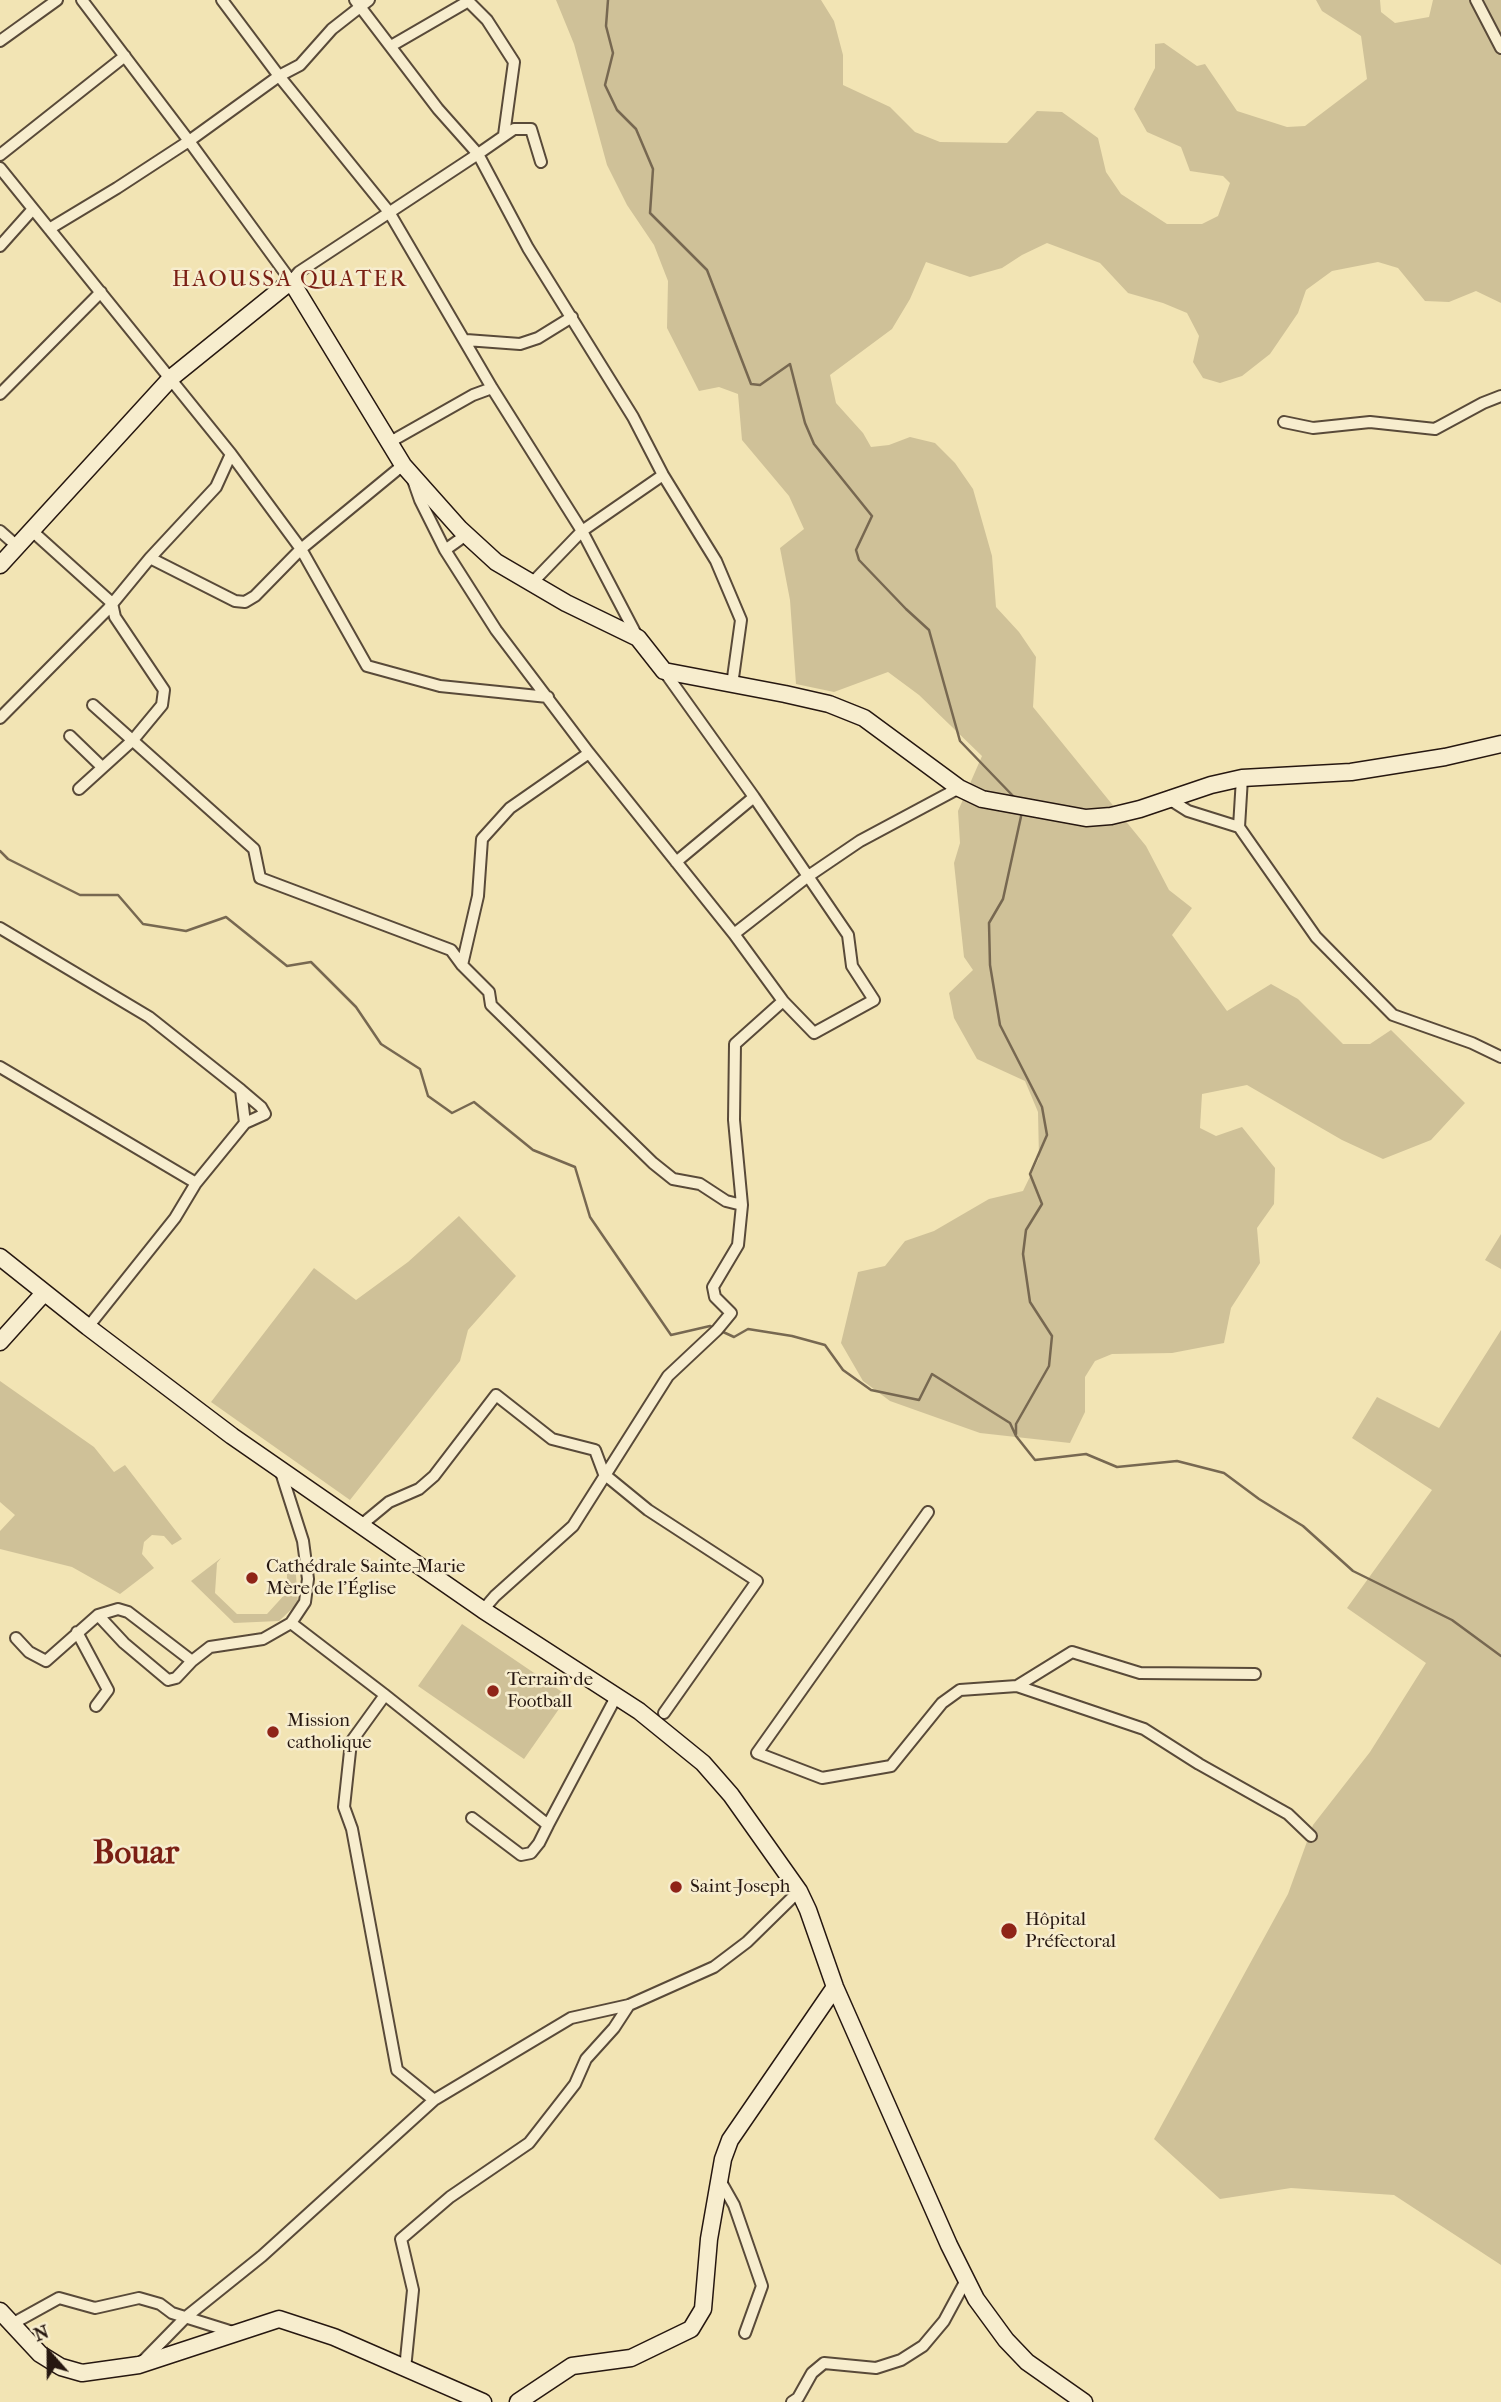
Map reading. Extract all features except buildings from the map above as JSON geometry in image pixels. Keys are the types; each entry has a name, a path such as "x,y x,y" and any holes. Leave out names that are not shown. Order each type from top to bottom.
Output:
{"street":[{"path":"0,41 57,0"},
{"path":"82,0 291,281 407,471 445,550 496,629 589,753 734,934 783,1001 814,1033 874,1000 852,966 848,935 754,797 638,638 582,531 492,388 389,212 279,76 222,0"},
{"path":"1476,0 1501,48"},
{"path":"49,229 189,141 279,76 300,65 361,2 438,109 478,154 528,248 633,417 663,475 716,561 741,620 732,685"},
{"path":"391,46 467,2 470,3 487,19 514,62 504,135"},
{"path":"0,155 125,56"},
{"path":"0,565 171,378 299,272 514,129 531,129 541,162"},
{"path":"0,168 171,378 301,548 367,666 440,686 548,697"},
{"path":"0,246 33,209"},
{"path":"0,394 101,292"},
{"path":"466,340 520,344 538,338 572,317"},
{"path":"390,442 473,395 492,388"},
{"path":"1284,422 1312,428 1370,422 1435,429 1501,396"},
{"path":"0,718 78,640 216,487 231,454"},
{"path":"407,471 466,535 496,562 531,584 638,638"},
{"path":"150,558 235,601 245,602 255,596 301,548 407,471"},
{"path":"531,584 582,531 663,475"},
{"path":"31,530 112,603 115,617 164,690 162,705 132,740 79,789"},
{"path":"0,531 16,546"},
{"path":"445,550 466,535"},
{"path":"664,671 829,704 864,718 960,788 982,799 1086,818 1121,814 1210,785 1242,778 1352,772 1445,757 1501,744"},
{"path":"93,705 254,849 260,878 452,950 462,965 489,992 491,1005 653,1163 673,1179 701,1184 726,1201 742,1205"},
{"path":"70,736 102,766"},
{"path":"462,965 478,896 482,839 510,808 589,753"},
{"path":"1239,827 1242,778"},
{"path":"734,934 807,877 860,841 960,788"},
{"path":"676,862 754,797"},
{"path":"1168,799 1188,811 1239,827 1316,936 1393,1016 1472,1043 1501,1056"},
{"path":"0,928 149,1017 242,1090 265,1114 245,1123 195,1183 175,1218 88,1327"},
{"path":"483,1610 573,1526 668,1376 718,1329 731,1313 715,1297 713,1287 738,1245 742,1205 734,1120 735,1044 783,1001"},
{"path":"0,1067 195,1183"},
{"path":"242,1090 245,1123"},
{"path":"0,1257 232,1436 483,1610 616,1697 675,1739 703,1763 731,1795 799,1891 835,1987 965,2282 1006,2340 1035,2368 1084,2402"},
{"path":"0,1342 44,1293"},
{"path":"360,1526 389,1502 419,1489 434,1476 496,1395 552,1439 595,1450 604,1474 648,1510 757,1581 664,1713"},
{"path":"98,1615 124,1643 168,1680 176,1678 210,1647 263,1639 291,1623 305,1602 308,1579 303,1541 279,1468"},
{"path":"928,1512 757,1753 822,1778 891,1766 942,1703 960,1690 1017,1686 1144,1729 1287,1814 1311,1836"},
{"path":"16,1638 29,1652 46,1661 98,1615 118,1609 128,1612 192,1661"},
{"path":"291,1623 548,1825"},
{"path":"76,1632 108,1690 96,1706"},
{"path":"1017,1686 1072,1653 1140,1673 1255,1674"},
{"path":"385,1695 351,1742 344,1807 352,1829 397,2070 434,2100"},
{"path":"472,1818 521,1856 531,1853 539,1843 616,1697"},
{"path":"139,2365 186,2317 262,2256 434,2100 571,2018 629,2006 714,1967 747,1942 799,1891"},
{"path":"518,2402 572,2366 631,2358 691,2329 704,2309 709,2239 723,2159 730,2140 835,1987"},
{"path":"405,2369 413,2290 401,2239 450,2197 529,2143 575,2084 586,2059 614,2028 629,2006"},
{"path":"720,2182 734,2205 762,2286 745,2333"},
{"path":"792,2402 798,2399 812,2373 824,2363 876,2368 901,2360 923,2346 944,2322 965,2282"},
{"path":"12,2323 59,2298 95,2308 139,2298 160,2304 172,2313 236,2333"},
{"path":"0,2311 40,2354 61,2367 82,2373 139,2365 279,2319 334,2337 483,2402"}],"shaded area":[{"path":"556,0 821,0 834,21 843,55 843,85 890,107 915,132 940,142 1007,143 1037,111 1062,112 1098,138 1106,172 1121,194 1167,224 1202,224 1218,216 1230,183 1223,176 1190,171 1181,147 1147,132 1134,109 1155,68 1155,44 1164,43 1197,66 1205,64 1237,111 1287,127 1305,126 1367,79 1361,36 1322,11 1316,0 1380,0 1381,12 1395,23 1429,17 1433,0 1501,0 1501,303 1476,291 1449,302 1425,301 1398,268 1378,262 1332,271 1306,290 1298,313 1270,354 1242,376 1220,383 1203,378 1193,362 1199,336 1187,313 1128,293 1100,263 1047,243 1002,268 970,277 926,262 910,299 892,329 830,375 836,403 863,433 871,447 889,445 910,437 935,443 955,463 973,489 992,556 996,607 1019,632 1036,657 1033,707 1146,846 1169,890 1192,908 1172,935 1227,1011 1271,984 1298,999 1343,1044 1370,1044 1391,1030 1465,1103 1431,1140 1383,1159 1342,1140 1247,1085 1202,1094 1200,1128 1216,1136 1242,1127 1275,1168 1274,1204 1257,1228 1260,1263 1231,1308 1224,1343 1172,1353 1112,1354 1095,1361 1085,1377 1085,1412 1070,1443 980,1433 890,1401 863,1381 841,1343 858,1272 885,1266 905,1241 934,1231 989,1199 1023,1191 1039,1158 1038,1112 1025,1081 977,1059 954,1018 949,993 973,970 964,957 954,863 960,843 958,811 982,756 919,695 888,672 834,692 796,684 790,600 780,548 804,529 789,496 742,440 738,394 719,387 699,391 667,328 668,281 654,245 627,205 607,165 574,44"},
{"path":"459,1216 516,1276 468,1330 460,1361 350,1500 211,1402 314,1268 356,1300 408,1262"},
{"path":"1501,1234 1501,1269 1485,1260"},
{"path":"1501,1330 1501,2265 1394,2195 1291,2188 1220,2199 1154,2139 1288,1894 1313,1825 1370,1752 1426,1663 1347,1608 1432,1490 1352,1438 1377,1397 1439,1428"},
{"path":"0,1381 94,1447 114,1472 125,1465 182,1539 172,1545 164,1536 152,1535 144,1542 142,1554 154,1568 120,1594 72,1567 0,1549 0,1531 15,1515 0,1502"},
{"path":"221,1558 217,1563 215,1593 237,1614 267,1614 287,1592 287,1563 295,1562 298,1603 279,1621 234,1623 191,1581"},
{"name":"Terrain de Football","path":"462,1624 568,1696 524,1759 418,1686"}],"waterway":[{"path":"608,0 606,26 613,53 605,85 617,110 636,129 653,169 650,213 707,270 751,384 760,385 790,364 805,423 814,444 872,516 856,550 859,560 929,630 960,741 1015,798"},
{"path":"1016,1434 1016,1424 1049,1366 1052,1336 1030,1302 1023,1254 1026,1230 1042,1204 1030,1174 1047,1135 1042,1107 1000,1025 990,965 989,923 1003,899 1022,812"},
{"path":"0,851 8,859 80,895 118,895 143,924 186,931 226,917 287,966 311,962 356,1007 381,1044 420,1069 428,1096 452,1113 474,1102 533,1150 575,1167 590,1217 671,1335 710,1326 715,1328"},
{"path":"721,1331 734,1337 748,1329 825,1345 843,1370 871,1390 919,1400 932,1374 1010,1423 1016,1436 1035,1460 1086,1454 1117,1467 1177,1461 1224,1473 1303,1526 1353,1571 1452,1620 1501,1656"}],"place":[{"name":"Cathédrale Sainte-Marie Mère de l'Église","path":"252,1578"},
{"name":"Terrain de Football","path":"493,1691"},
{"name":"Mission catholique","path":"273,1732"},
{"name":"Saint-Joseph","path":"676,1887"},
{"name":"Hôpital Préfectoral","path":"1009,1931"}],"district":[{"name":"HAOUSSA QUATER","path":"290,280"},
{"name":"Bouar","path":"136,1855"}]}
